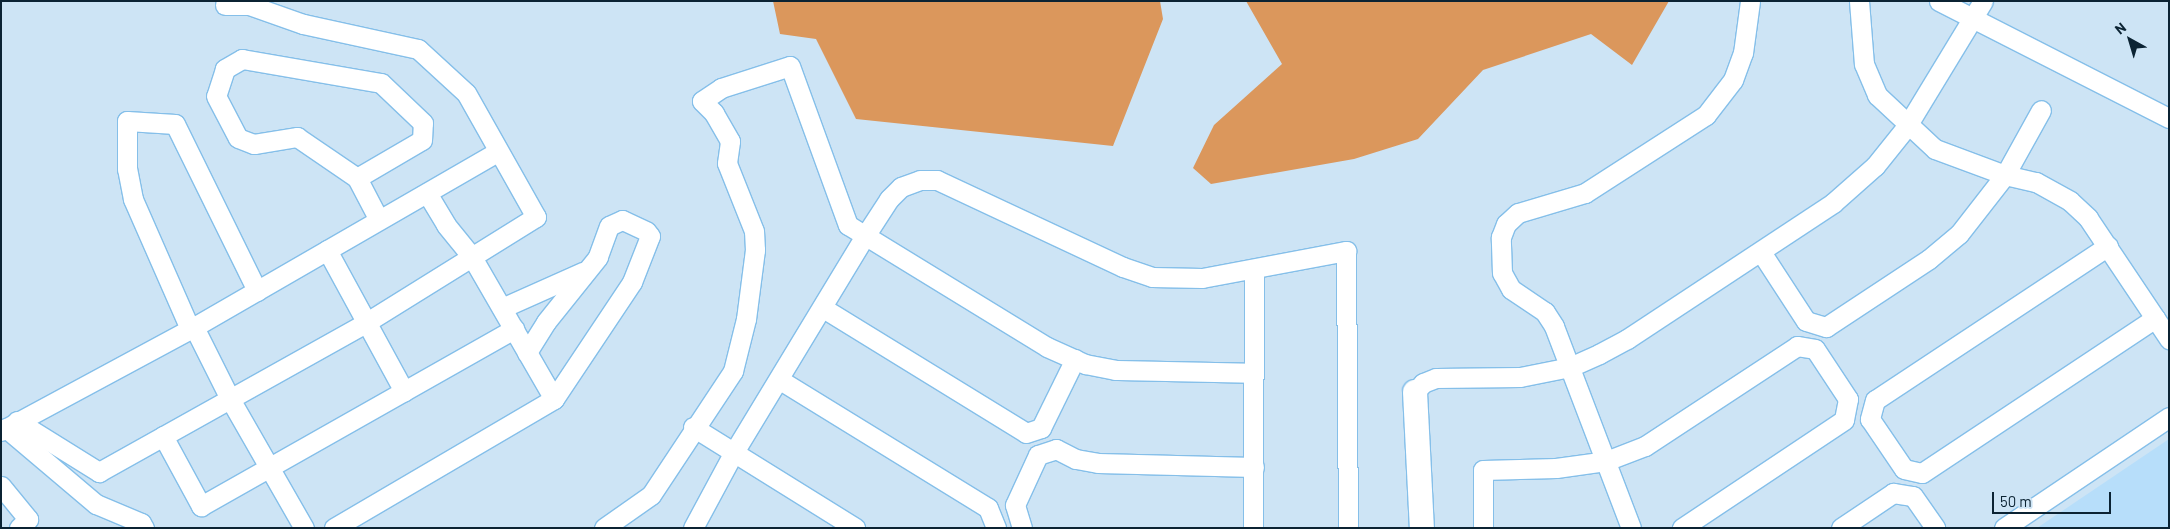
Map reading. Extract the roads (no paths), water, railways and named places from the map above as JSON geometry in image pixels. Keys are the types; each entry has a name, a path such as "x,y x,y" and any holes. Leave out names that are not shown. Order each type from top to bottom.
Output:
{"street":[{"path":"1631,528 1570,367 1545,312 1511,289 1502,273 1501,237 1506,224 1518,213 1585,194 1706,116 1733,80 1743,53 1750,1"},
{"path":"1860,1 1864,64 1869,82 1877,95 1907,126 1935,149 2005,175 2036,182 2063,196 2088,218 2169,340"},
{"path":"1939,1 2169,118"},
{"path":"1409,528 1415,392 1423,383 1436,378 1520,377 1570,367 1628,339 1761,252 1857,184 1907,126 1984,1"},
{"path":"8,426 99,472 366,322 536,217 466,93 418,49 303,24 249,5 225,5"},
{"path":"357,178 422,140 423,123 381,83 242,59 225,69 216,96 238,138 254,144 297,137 357,178 380,220"},
{"path":"604,528 651,495 694,426 733,371 746,318 756,250 754,231 727,163 730,141 714,113 702,102 721,88 790,66 848,225 1047,348 1075,359 1115,370 1253,373"},
{"path":"1761,252 1806,321 1826,326 1928,259 1959,234 2005,175 2041,110"},
{"path":"257,291 175,124 127,120 127,169 133,198 192,328 230,399 304,528"},
{"path":"8,426 192,328 498,152"},
{"path":"693,528 734,452 780,380 865,236 890,199 901,187 920,180 937,180 1123,267 1152,277 1202,278 1254,270 1346,251 1348,528"},
{"path":"426,193 446,225 472,256 554,399"},
{"path":"334,528 554,399 632,282 650,236 646,231 622,220 609,226 598,257 583,272 527,352"},
{"path":"2108,246 1875,400 1870,419 1904,469 1922,473 2155,318"},
{"path":"327,250 404,391"},
{"path":"1253,528 1254,270"},
{"path":"502,308 583,272"},
{"path":"823,308 1026,433 1041,428 1075,359"},
{"path":"163,436 201,506 514,329"},
{"path":"1483,528 1483,470 1556,468 1606,461 1645,446 1797,346 1816,350 1848,399 1844,420 1682,528"},
{"path":"780,380 988,508 996,528"},
{"path":"1415,392 1422,528"},
{"path":"2004,528 2169,417"},
{"path":"8,426 96,504 141,523 144,528"},
{"path":"694,426 855,528"},
{"path":"1022,528 1015,505 1038,455 1056,449 1076,459 1098,463 1254,467"},
{"path":"1,486 28,519 19,528"},
{"path":"1841,528 1893,493 1913,496 1935,528"}]}
